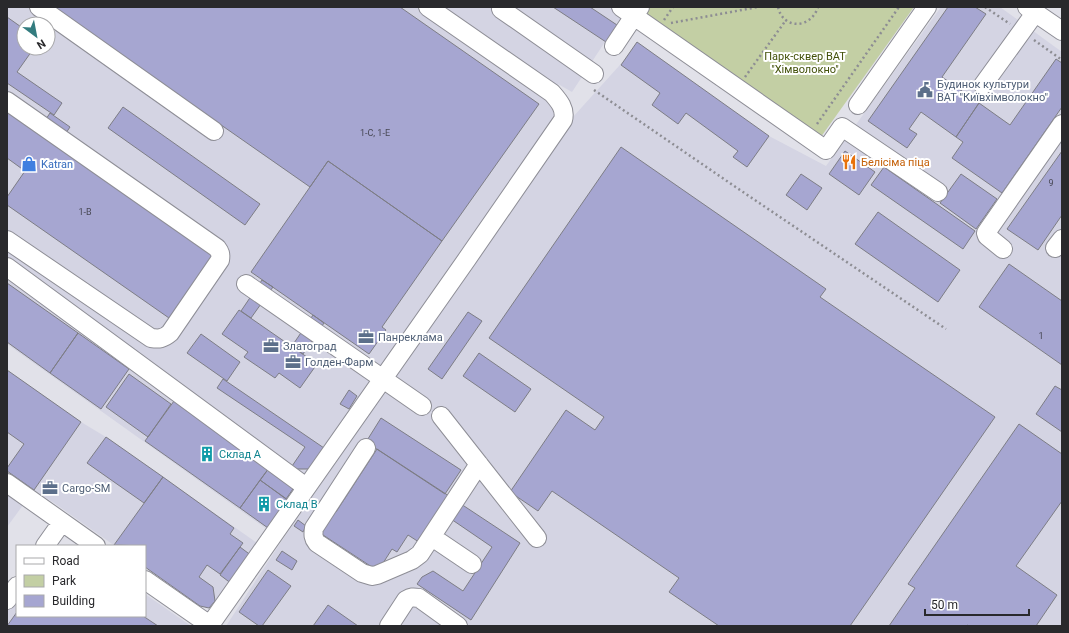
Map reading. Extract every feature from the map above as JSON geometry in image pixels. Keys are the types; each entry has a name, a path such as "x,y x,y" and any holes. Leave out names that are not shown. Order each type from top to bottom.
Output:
{"street":[{"path":"39,7 214,131"},
{"path":"858,105 928,7"},
{"path":"146,581 211,625 306,487 468,259 563,120 564,116 562,106 552,93 435,9"},
{"path":"501,9 594,82"},
{"path":"614,46 632,10 826,150 842,127 938,192"},
{"path":"983,85 1031,10 1062,31"},
{"path":"7,101 217,248 220,251 221,256 220,260 170,333 159,339 151,338 7,240"},
{"path":"1003,249 987,236 986,233 1062,124"},
{"path":"7,267 306,487"},
{"path":"246,284 422,406"},
{"path":"441,416 537,538"},
{"path":"366,448 314,528 313,534 318,543 362,573 372,576 417,558 423,551 478,464"},
{"path":"7,483 95,545"},
{"path":"46,545 62,522"},
{"path":"432,537 472,564"},
{"path":"7,600 16,587"},
{"path":"389,626 406,600 410,597 414,597 419,598 458,626"}],"path":[{"path":"660,25 673,7"},
{"path":"668,24 758,7"},
{"path":"778,7 781,15 786,20 799,24 805,23 811,19 818,7"},
{"path":"813,129 899,7"},
{"path":"742,81 786,20"},
{"path":"594,82 740,190 946,329"}],"shaded area":[{"path":"7,7 608,7 622,16 572,92 558,84 556,114 268,530 7,344"},
{"path":"941,7 1000,7 1062,52 1062,626 226,626 279,545 573,117 628,56 637,42 769,136 826,166"},
{"path":"7,370 81,422 106,437 260,545 221,596 209,608 146,547 146,545 114,545 34,490 7,527"},
{"path":"16,578 16,617 146,617 146,595 191,626 7,626 7,591"}],"green space":[{"name":"Парк-сквер ВАТ \"Хімволокно\"","path":"629,7 914,7 818,141"}],"building":[{"path":"52,7 400,7 539,104 442,241 328,161 310,187"},
{"path":"553,7 590,7 617,25 606,42"},
{"name":"Будинок культури ВАТ \"Київхімволокно\"","path":"948,7 975,7 986,14 942,77 979,103 956,137 921,112 909,129 917,134 907,148 868,121"},
{"path":"7,17 16,23 16,56 28,56 17,72 62,103 54,115 7,83"},
{"path":"637,42 769,136 747,167 733,157 738,151 686,113 678,124 652,105 660,93 621,65"},
{"path":"1056,59 1062,63 1062,107 1002,193 952,158 963,142 956,137 979,103 1010,125"},
{"path":"123,107 260,204 245,225 108,128"},
{"path":"7,109 214,253 169,318 7,205 7,197 25,171 7,158"},
{"path":"50,113 70,127 64,136 44,122"},
{"path":"621,147 826,289 820,297 995,417 850,626 719,626 669,592 679,578 552,491 538,511 510,492 566,410 595,430 604,417 489,338"},
{"path":"845,151 875,172 859,195 829,174"},
{"path":"1062,151 1062,215 1038,250 1007,229"},
{"path":"328,161 442,241 382,327 386,330 369,354 251,272"},
{"path":"884,167 975,231 963,249 871,185"},
{"path":"801,174 822,188 807,210 786,195"},
{"path":"961,174 997,199 976,229 940,203"},
{"path":"878,212 960,270 938,302 855,244"},
{"path":"1009,264 1062,301 1062,365 979,307"},
{"path":"262,280 273,287 251,318 241,311"},
{"path":"7,283 78,333 50,373 7,342"},
{"path":"239,310 317,364 300,388 279,373 275,378 244,357 248,352 222,334"},
{"path":"468,312 482,321 442,379 428,369"},
{"path":"313,315 324,323 303,354 292,346"},
{"path":"78,333 129,369 101,409 50,373"},
{"path":"201,334 240,362 227,381 187,353"},
{"path":"479,353 531,389 515,412 463,376"},
{"path":"7,370 81,422 34,490 7,471 7,468 24,444 7,432"},
{"path":"129,374 171,404 148,437 106,407"},
{"path":"223,379 324,448 309,469 290,469 305,447 217,388"},
{"path":"1055,386 1062,390 1062,432 1036,414"},
{"path":"349,390 357,396 349,409 340,404"},
{"name":"Склад A","path":"174,401 269,468 240,508 145,441"},
{"path":"381,418 461,470 445,494 366,442"},
{"path":"1019,424 1062,454 1062,501 1016,566 1057,595 1036,626 889,626 915,588 908,584"},
{"path":"106,437 163,477 144,503 87,463"},
{"path":"377,449 449,496 422,544 408,535 397,552 392,549 378,571 320,533 335,511 336,512"},
{"path":"269,468 295,486 286,499 260,480"},
{"path":"163,477 234,528 230,534 243,543 220,574 207,565 199,577 213,587 215,601 209,608 200,606 146,568 146,545 114,545"},
{"name":"Склад B","path":"260,480 288,500 268,528 240,508"},
{"path":"461,504 520,543 471,620 417,584 422,577 433,571 463,591 492,547 451,519"},
{"path":"298,520 306,526 303,532 294,526"},
{"path":"240,547 252,556 232,584 220,575"},
{"path":"282,551 297,561 292,570 276,560"},
{"path":"268,570 291,586 262,626 259,626 239,612"},
{"path":"328,605 358,626 313,626"},
{"path":"16,613 16,617 144,617 158,626 7,626"}],"place":[{"name":"Будинок культури ВАТ \"Київхімволокно\"","path":"925,90"},
{"name":"Белісіма піца","path":"849,162"},
{"name":"Katran","path":"29,164"},
{"name":"Панреклама","path":"366,337"},
{"name":"Златоград","path":"271,346"},
{"name":"Голден-Фарм","path":"293,362"},
{"name":"Склад A","path":"207,454"},
{"name":"Cargo-SM","path":"50,488"},
{"name":"Склад B","path":"264,504"}]}
